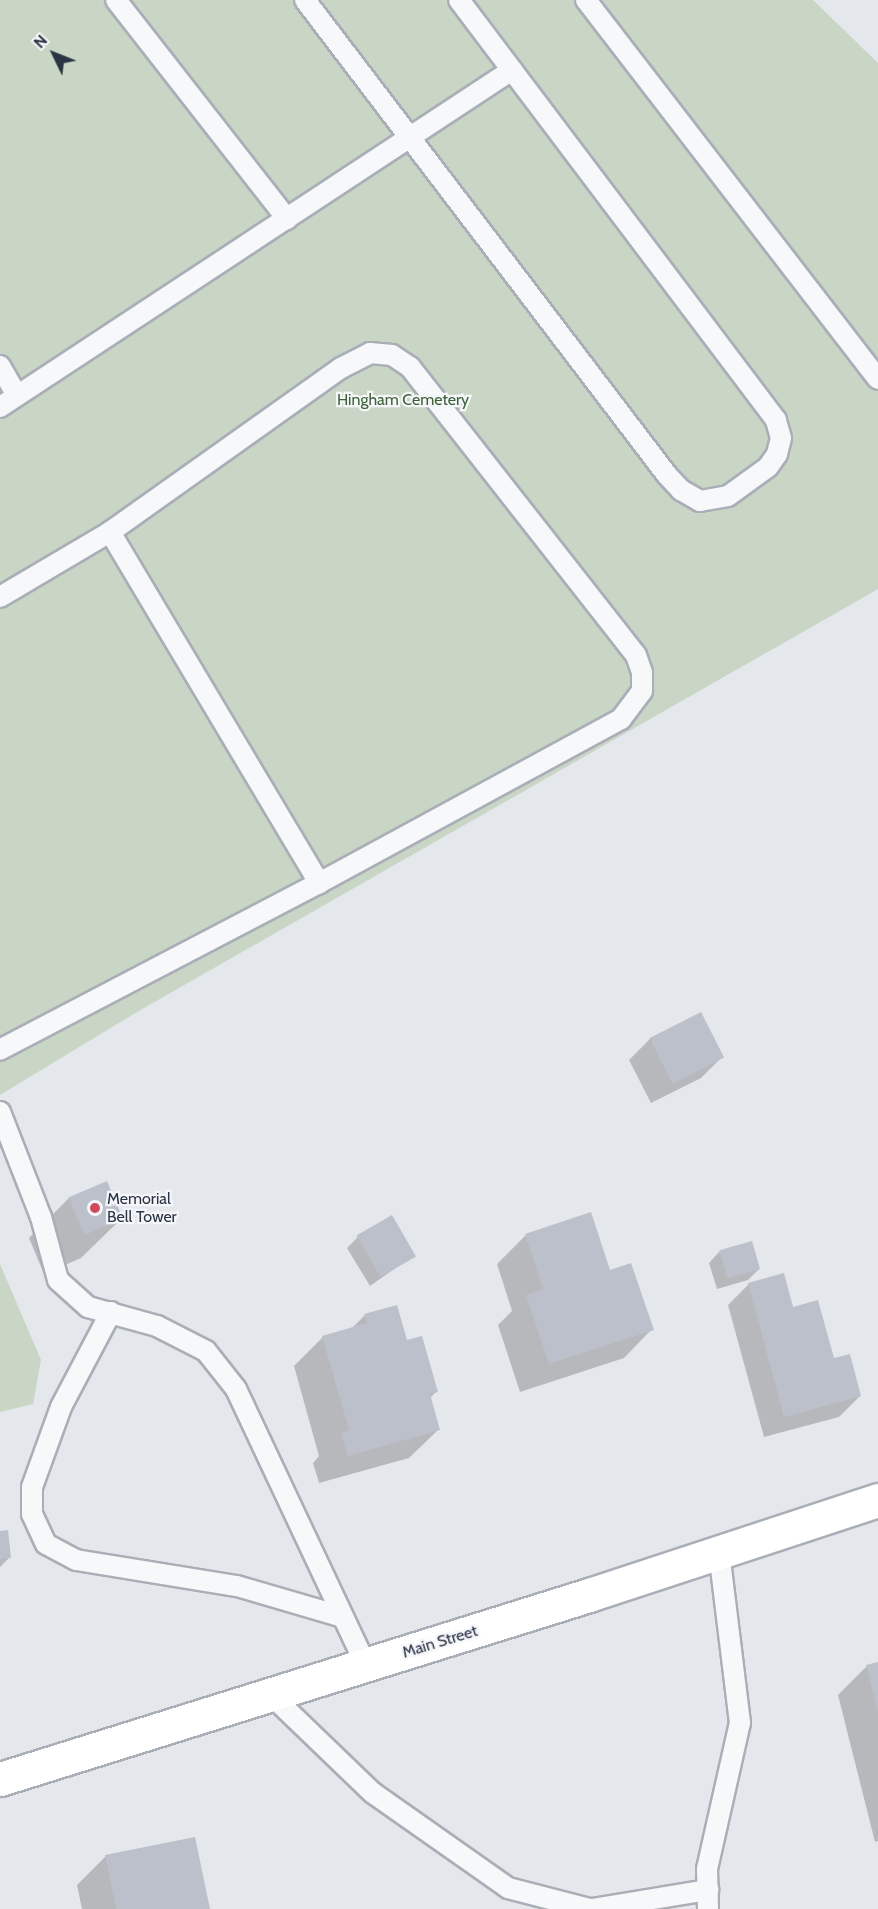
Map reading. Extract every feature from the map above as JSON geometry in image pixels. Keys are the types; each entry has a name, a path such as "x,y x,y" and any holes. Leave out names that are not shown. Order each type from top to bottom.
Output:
{"main road":[{"name":"Main Street","path":"0,1779 272,1695 878,1500"}],"lane":[{"path":"116,0 287,219"},
{"path":"305,0 667,474 681,490 700,501 728,496 768,467 777,454 781,438 776,420 459,0"},
{"path":"586,0 878,379"},
{"path":"0,407 411,139 512,70"},
{"path":"0,597 110,532 341,368 370,353 392,355 410,367 636,655 642,672 642,691 621,718 320,884 0,1050"},
{"path":"0,366 17,395"},
{"path":"110,532 320,884"},
{"path":"0,1112 40,1217 58,1280 88,1307 157,1326 206,1351 236,1389 366,1665"},
{"path":"111,1312 61,1407 32,1487 32,1514 46,1544 76,1560 237,1586 343,1617"},
{"path":"272,1695 373,1793 508,1888 590,1909 708,1900 707,1869 740,1723 719,1552"}],"green space":[{"name":"Hingham Cemetery","path":"0,0 813,0 878,63 878,589 137,1012 0,1095"},
{"path":"0,1264 41,1360 33,1404 0,1412"}],"building":[{"path":"701,1012 724,1057 672,1084 649,1038"},
{"name":"Memorial Bell Tower","path":"107,1181 123,1219 84,1235 68,1197"},
{"path":"591,1212 610,1270 631,1263 654,1330 549,1364 526,1295 543,1289 525,1234"},
{"path":"392,1215 416,1257 380,1277 356,1236"},
{"path":"752,1241 760,1269 727,1278 719,1250"},
{"path":"784,1273 793,1307 818,1300 834,1358 850,1354 861,1396 784,1417 748,1283"},
{"path":"397,1305 407,1340 422,1336 438,1392 430,1394 440,1430 348,1456 341,1433 349,1430 322,1336 367,1323 364,1314"},
{"path":"8,1530 11,1558 0,1559 0,1531"},
{"path":"878,1662 878,1709 877,1709 866,1665"},
{"path":"195,1837 210,1909 116,1909 105,1855"}],"place":[{"name":"Memorial Bell Tower","path":"95,1208"}]}
